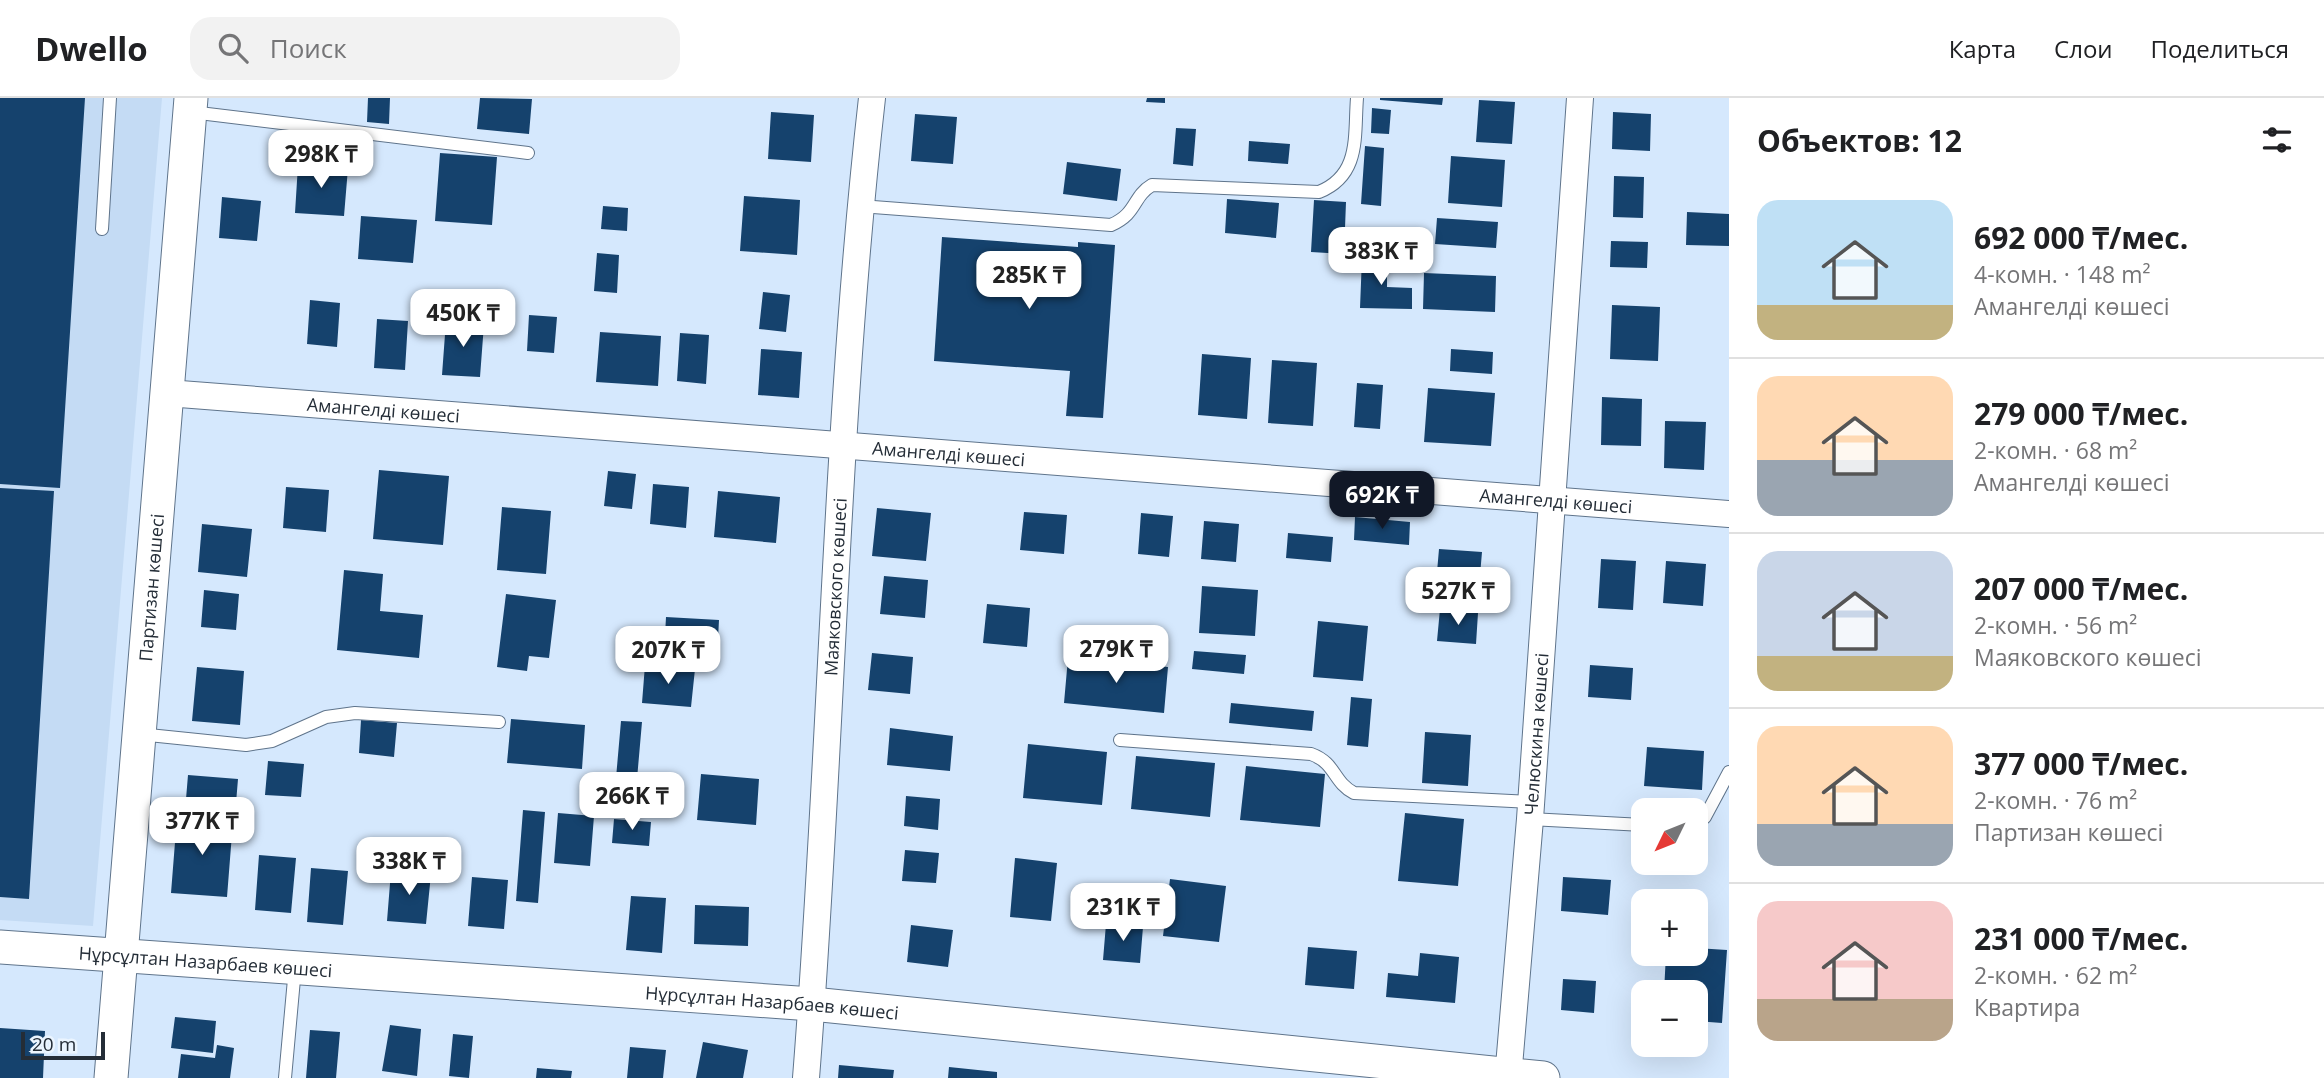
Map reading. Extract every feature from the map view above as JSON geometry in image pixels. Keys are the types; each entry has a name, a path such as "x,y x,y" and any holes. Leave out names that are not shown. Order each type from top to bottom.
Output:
{"street":[{"name":"Маяковского көшесі","path":"806,1078 842,444 860,206 872,98"},
{"name":"Челюскина көшесі","path":"1508,1077 1530,811 1580,98"},
{"name":"Партизан көшесі","path":"111,1078 190,105"},
{"name":"Амангелді көшесі","path":"167,393 1729,514"},
{"name":"Нұрсұлтан Назарбаев көшесі","path":"0,947 812,1004 1508,1077 1543,1078"}],"lane":[{"path":"102,229 110,98"},
{"path":"860,206 1111,225 1124,219 1134,209 1143,191 1152,186 1319,192 1341,179 1349,168 1357,98"},
{"path":"190,105 528,153"},
{"path":"139,734 246,745 272,741 326,717 355,713 499,722"},
{"path":"1120,740 1311,754 1324,759 1345,788 1354,793 1631,824"},
{"path":"1708,810 1729,772"},
{"path":"285,1078 295,968"}],"shaded area":[{"path":"0,98 162,98 93,926 0,920"}],"building":[{"path":"0,98 85,98 60,488 0,484"},
{"path":"368,98 390,98 389,124 367,122"},
{"path":"480,98 532,99 529,134 477,129"},
{"path":"1147,98 1165,98 1165,103 1146,102"},
{"path":"1380,98 1443,98 1442,105"},
{"path":"1479,100 1515,102 1512,144 1476,142"},
{"path":"1372,108 1391,110 1389,134 1371,133"},
{"path":"771,112 814,115 811,162 768,159"},
{"path":"1613,112 1651,114 1650,151 1612,149"},
{"path":"915,114 957,117 953,164 911,161"},
{"path":"1176,128 1196,129 1193,166 1173,164"},
{"path":"1249,141 1290,144 1288,164 1248,161"},
{"path":"1365,146 1384,148 1381,206 1361,204"},
{"path":"440,153 497,157 492,225 435,221"},
{"path":"1451,156 1505,160 1502,207 1448,203"},
{"path":"1067,162 1121,169 1117,201 1063,194"},
{"path":"298,165 348,168 344,216 295,213"},
{"path":"1614,176 1644,177 1643,218 1613,217"},
{"path":"744,196 800,200 797,255 740,251"},
{"path":"222,197 261,201 257,241 219,238"},
{"path":"1227,199 1279,203 1276,238 1225,233"},
{"path":"1314,200 1346,202 1344,254 1311,252"},
{"path":"603,206 628,208 627,231 601,229"},
{"path":"1687,212 1729,214 1729,246 1686,245"},
{"path":"361,216 417,220 413,263 358,259"},
{"path":"1437,218 1498,222 1496,248 1435,244"},
{"path":"942,237 1078,247 1078,242 1115,245 1103,418 1066,416 1070,371 934,361"},
{"path":"1611,241 1648,242 1647,268 1610,267"},
{"path":"597,253 619,255 617,293 594,291"},
{"path":"1362,257 1387,258 1387,287 1412,288 1412,309 1360,308"},
{"path":"1424,273 1496,276 1495,312 1423,309"},
{"path":"763,292 790,295 786,332 759,329"},
{"path":"310,300 340,303 337,347 307,344"},
{"path":"1612,305 1660,307 1658,361 1610,359"},
{"path":"529,315 557,317 554,353 527,351"},
{"path":"377,319 408,321 405,370 374,368"},
{"path":"446,321 484,324 480,377 442,375"},
{"path":"600,332 661,336 658,386 596,382"},
{"path":"680,333 709,335 706,384 677,381"},
{"path":"761,349 802,352 799,398 758,395"},
{"path":"1451,349 1493,352 1492,374 1450,371"},
{"path":"1202,354 1251,358 1247,419 1198,415"},
{"path":"1272,360 1317,363 1313,426 1268,423"},
{"path":"1357,383 1383,385 1380,429 1354,427"},
{"path":"1428,388 1495,393 1491,446 1424,442"},
{"path":"1602,397 1642,399 1641,446 1601,445"},
{"path":"1665,421 1706,422 1704,470 1664,468"},
{"path":"379,470 449,476 443,545 373,539"},
{"path":"608,471 636,474 632,509 604,506"},
{"path":"653,484 689,487 686,528 650,524"},
{"path":"286,487 329,490 326,532 283,528"},
{"path":"0,488 54,491 29,899 0,897"},
{"path":"718,491 780,497 776,543 714,537"},
{"path":"502,507 551,511 546,574 497,570"},
{"path":"877,508 931,513 926,561 872,556"},
{"path":"1024,512 1067,515 1064,554 1020,550"},
{"path":"1141,513 1173,516 1169,557 1138,554"},
{"path":"1355,517 1410,522 1409,545 1354,540"},
{"path":"1204,521 1239,524 1236,562 1201,559"},
{"path":"202,524 252,529 247,577 198,572"},
{"path":"1288,533 1333,537 1331,562 1286,558"},
{"path":"1439,549 1482,552 1478,599 1435,595"},
{"path":"1601,559 1636,561 1633,610 1598,608"},
{"path":"1666,561 1706,564 1703,606 1663,603"},
{"path":"344,570 383,574 380,611 423,615 419,658 337,650"},
{"path":"884,576 928,580 925,618 880,614"},
{"path":"1202,586 1258,590 1255,636 1199,633"},
{"path":"204,590 239,594 236,630 201,627"},
{"path":"506,594 556,600 549,658 529,656 527,671 497,667"},
{"path":"987,604 1030,608 1027,647 983,643"},
{"path":"1440,609 1478,613 1476,644 1437,641"},
{"path":"666,617 719,620 717,657 664,654"},
{"path":"1318,621 1368,626 1363,681 1313,677"},
{"path":"1194,651 1246,655 1244,674 1192,669"},
{"path":"872,653 913,657 910,694 868,690"},
{"path":"1068,658 1168,667 1164,713 1064,703"},
{"path":"645,665 695,669 691,707 642,703"},
{"path":"1590,665 1633,668 1631,700 1588,697"},
{"path":"197,667 244,671 240,725 192,721"},
{"path":"1351,697 1372,699 1368,747 1347,745"},
{"path":"1231,703 1314,711 1312,731 1229,723"},
{"path":"511,719 585,725 582,769 507,763"},
{"path":"361,720 397,723 394,757 359,753"},
{"path":"621,721 642,722 637,779 616,778"},
{"path":"890,728 953,736 950,771 887,765"},
{"path":"1425,732 1471,735 1468,786 1422,783"},
{"path":"1028,744 1107,752 1102,805 1023,798"},
{"path":"1647,747 1704,751 1702,790 1644,786"},
{"path":"1136,756 1215,763 1210,817 1131,809"},
{"path":"268,761 304,764 301,797 265,795"},
{"path":"1246,766 1325,774 1320,827 1240,820"},
{"path":"701,774 759,779 756,825 697,820"},
{"path":"188,775 238,779 236,803 186,799"},
{"path":"906,796 940,799 938,830 904,826"},
{"path":"523,810 545,812 538,903 516,901"},
{"path":"558,813 594,816 590,866 554,863"},
{"path":"1405,813 1464,819 1458,886 1398,881"},
{"path":"177,817 233,821 227,897 171,893"},
{"path":"614,819 651,822 649,846 612,843"},
{"path":"905,850 939,853 936,883 902,881"},
{"path":"259,855 296,858 291,913 255,910"},
{"path":"1015,858 1057,863 1051,921 1010,917"},
{"path":"311,868 348,871 343,925 307,922"},
{"path":"391,871 431,874 426,924 387,921"},
{"path":"472,877 508,880 504,929 468,926"},
{"path":"1563,877 1611,880 1608,915 1561,911"},
{"path":"1170,879 1226,886 1219,942 1163,936"},
{"path":"631,896 666,898 662,953 626,950"},
{"path":"695,905 749,907 748,946 694,944"},
{"path":"1106,924 1143,927 1140,963 1103,960"},
{"path":"911,925 953,930 948,967 907,962"},
{"path":"1308,947 1357,951 1354,989 1305,985"},
{"path":"1708,949 1727,950 1722,1023 1708,1022 1708,980 1665,980 1665,966 1708,966"},
{"path":"1420,953 1459,957 1455,1003 1386,997 1388,973 1418,976"},
{"path":"1563,979 1596,981 1594,1013 1561,1010"},
{"path":"175,1017 216,1021 213,1053 171,1048"},
{"path":"390,1025 421,1029 417,1076 382,1071"},
{"path":"0,1028 45,1031 43,1078 0,1078"},
{"path":"310,1030 340,1032 336,1078 306,1078"},
{"path":"453,1034 473,1036 469,1078 449,1076"},
{"path":"703,1042 748,1050 743,1078 696,1078"},
{"path":"217,1045 234,1048 230,1078 178,1078 181,1054 215,1058"},
{"path":"630,1047 666,1050 663,1078 627,1078"},
{"path":"839,1065 894,1070 893,1078 838,1078"},
{"path":"949,1067 997,1072 997,1078 948,1078"},
{"path":"537,1068 572,1071 571,1078 536,1078"}]}
